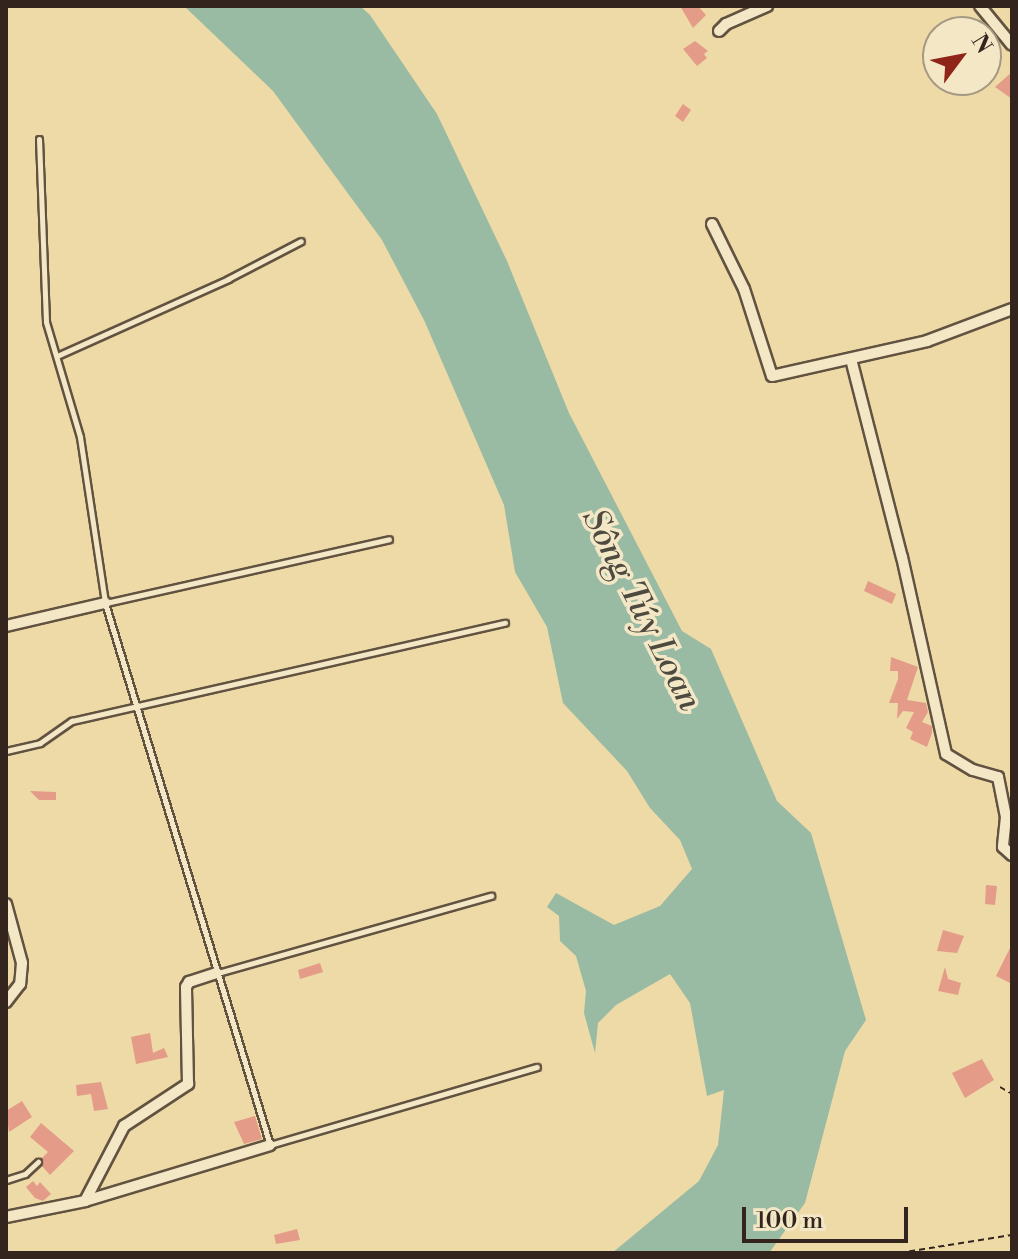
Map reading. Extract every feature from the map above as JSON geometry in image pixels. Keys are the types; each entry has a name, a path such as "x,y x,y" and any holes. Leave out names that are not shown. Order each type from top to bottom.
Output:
{"street":[{"path":"719,31 767,6"},
{"path":"980,6 1012,45"},
{"path":"712,224 744,289 769,374 774,376 927,341 1012,309"},
{"path":"851,359 902,557 946,754 973,770 998,777 1006,817 1003,847 1012,855"},
{"path":"6,626 105,603"},
{"path":"6,904 22,963 20,984 6,1002"},
{"path":"85,1201 124,1126 188,1084 186,987 217,973"},
{"path":"6,1217 85,1201 270,1145"}],"lane":[{"path":"39,139 44,206 43,297 80,437 105,603 270,1145 537,1067"},
{"path":"57,356 228,279 301,241"},
{"path":"105,603 389,539"},
{"path":"6,751 40,743 72,721 505,623"},
{"path":"217,973 491,896"},
{"path":"6,1180 25,1174 38,1162"}],"path":[{"path":"1000,1087 1012,1094"},
{"path":"899,1253 1012,1235"}],"water":[{"name":"Sông Túy Loan","path":"184,6 360,6 370,15 437,114 507,261 569,413 682,631 711,649 777,801 811,833 866,1020 845,1051 805,1203 769,1253 612,1253 699,1181 718,1145 724,1090 707,1096 690,1003 670,974 616,1005 598,1023 595,1053 584,1013 586,991 576,956 560,941 559,916 547,907 556,893 614,925 660,906 692,869 680,840 650,808 627,771 563,703 547,627 515,572 504,505 424,320 382,240 273,91"}],"building":[{"path":"680,6 698,6 706,15 693,28"},
{"path":"695,41 708,51 704,54 707,58 697,66 683,49"},
{"path":"1012,72 1012,99 1002,92 1002,81"},
{"path":"683,104 691,110 683,122 675,116"},
{"path":"868,581 896,594 892,604 864,591"},
{"path":"891,657 918,667 907,700 926,703 928,712 922,722 932,726 927,747 910,739 913,732 906,728 914,712 903,711 897,719 898,703 889,703 898,679 898,671 890,671"},
{"path":"30,791 56,792 56,800 39,800"},
{"path":"986,885 997,886 995,905 985,904"},
{"path":"943,930 964,936 957,953 937,951"},
{"path":"1012,944 1012,984 996,976"},
{"path":"320,963 323,972 300,979 298,970"},
{"path":"945,967 948,979 961,983 958,995 938,991"},
{"path":"150,1033 153,1053 164,1048 168,1057 136,1064 131,1037"},
{"path":"982,1059 994,1080 965,1098 952,1073"},
{"path":"101,1082 108,1109 94,1111 91,1094 77,1096 76,1085"},
{"path":"22,1101 32,1117 9,1132 6,1111"},
{"path":"255,1116 262,1139 244,1144 234,1122"},
{"path":"41,1123 74,1151 50,1175 42,1166 42,1158 48,1152 30,1137"},
{"path":"33,1181 37,1186 40,1182 51,1194 43,1201 35,1198 26,1187"},
{"path":"297,1229 300,1240 276,1244 274,1235"}]}
